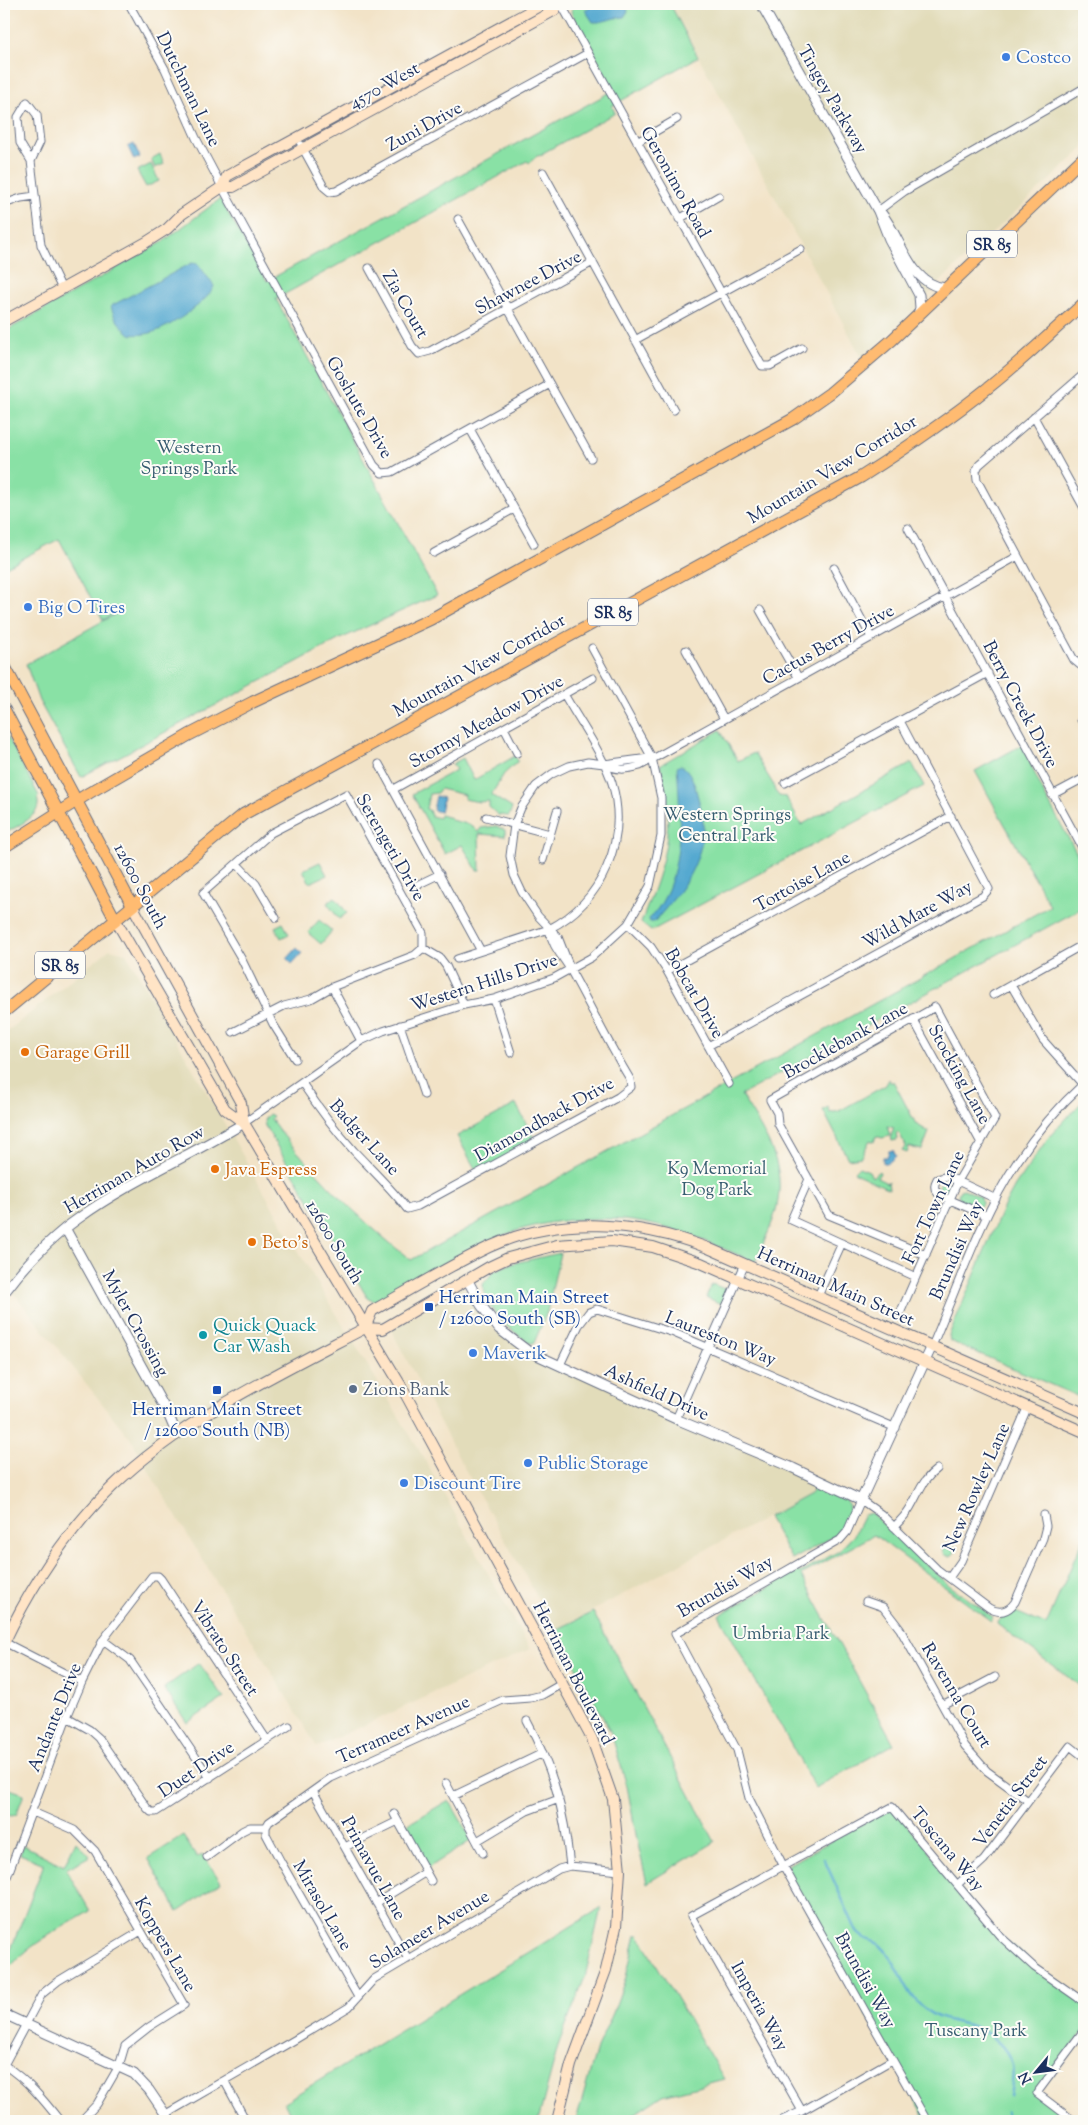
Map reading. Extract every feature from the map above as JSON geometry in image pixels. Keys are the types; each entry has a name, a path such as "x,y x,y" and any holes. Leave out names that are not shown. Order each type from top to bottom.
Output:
{"main road":[{"name":"4570 West","path":"4,321 167,229 182,214 222,187 227,176 543,4"},
{"name":"4570 West","path":"222,187 233,187 304,149 555,10 559,4"},
{"name":"SR 85","path":"4,847 77,800 212,723 431,619 766,435 830,393 863,366 1084,157"},
{"name":"Mountain View Corridor","path":"4,1012 221,830 262,802 868,472 915,442 991,386 1084,303"},
{"name":"12600 South","path":"4,665 132,906 241,1102 244,1123 365,1328"},
{"name":"12600 South","path":"4,709 115,919 225,1109 244,1123"},
{"name":"Herriman Main Street","path":"1084,1413 745,1264 683,1239 658,1232 611,1226 566,1226 518,1237 491,1246 372,1311 365,1328 383,1329 467,1279 508,1258 557,1245 612,1241 653,1247 701,1263 1084,1432"},
{"path":"4,1642 25,1601 79,1522 112,1487 148,1455 252,1387 365,1328"},
{"name":"Herriman Boulevard","path":"365,1328 400,1384 563,1683 592,1739 613,1799 620,1871 616,1927 606,1970 571,2065 557,2121"}],"street":[{"name":"Dutchman Lane","path":"129,4 165,69 196,138 222,187"},
{"name":"Geronimo Road","path":"559,4 588,53 757,360 762,366 770,366 802,348"},
{"name":"Tingey Parkway","path":"761,4 878,211 890,227 918,274 929,283 945,288"},
{"name":"Zuni Drive","path":"297,138 324,187 330,192 336,191 588,53"},
{"path":"878,211 905,191 1084,88"},
{"path":"31,161 40,142 37,114 27,102 18,117 20,143 31,161 41,245 62,289"},
{"path":"637,142 677,120"},
{"path":"543,172 593,262"},
{"name":"Goshute Drive","path":"222,187 374,465 382,474 392,472 550,384"},
{"path":"4,204 21,198 36,196"},
{"path":"679,219 719,196"},
{"name":"Tingey Parkway","path":"878,211 889,239 918,291 920,304 916,317"},
{"path":"458,219 591,458"},
{"path":"636,340 801,249"},
{"name":"Shawnee Drive","path":"419,354 430,351 593,262 674,410"},
{"name":"Zia Court","path":"368,268 412,346 419,354"},
{"path":"1082,664 1074,660 977,480 976,471 979,465 1084,374"},
{"path":"1034,417 1084,508"},
{"path":"470,429 534,544"},
{"path":"434,553 514,509"},
{"name":"Berry Creek Drive","path":"908,528 1084,851"},
{"name":"Cactus Berry Drive","path":"604,764 652,758 668,751 1018,556"},
{"path":"834,568 871,637"},
{"path":"760,610 798,678"},
{"name":"Western Hills Drive","path":"244,1123 361,1042 400,1025 494,999 554,978 592,957 628,924 650,886 661,836 661,798 652,758 592,648"},
{"path":"686,650 724,719"},
{"path":"786,783 988,673"},
{"name":"Stormy Meadow Drive","path":"394,789 593,678"},
{"path":"456,959 549,929 574,912 589,896 602,879 612,858 616,834 617,809 612,783 604,764 564,694"},
{"name":"Wild Mare Way","path":"708,1046 983,896 989,889 900,721"},
{"path":"504,728 517,753"},
{"path":"570,970 557,953 550,939 549,929 522,892 514,875 510,856 514,824 521,808 536,786 552,774 569,766 588,762 604,764"},
{"path":"380,764 481,951"},
{"path":"1052,795 1084,778"},
{"name":"Serengeti Drive","path":"268,1014 240,958 203,893 271,833 346,794 423,933 423,948"},
{"path":"544,860 557,811"},
{"name":"Tortoise Lane","path":"668,971 951,816"},
{"path":"486,817 550,834"},
{"path":"237,864 256,884 276,918"},
{"path":"417,885 440,874"},
{"name":"Bobcat Drive","path":"628,924 652,947 668,971 729,1084"},
{"path":"992,995 1082,946 1084,956"},
{"path":"233,1032 292,1003 311,999 332,986 415,956 423,948 440,958 446,966 464,1006"},
{"name":"Diamondback Drive","path":"407,1209 418,1206 618,1097 631,1087 630,1079 570,970"},
{"path":"1011,985 1043,1040 1084,1085"},
{"path":"332,986 361,1042"},
{"path":"494,999 511,1053"},
{"name":"Brocklebank Lane","path":"809,1179 778,1124 777,1113 770,1100 935,1007"},
{"name":"Stocking Lane","path":"935,1007 995,1118"},
{"path":"268,1014 295,1059"},
{"name":"Stocking Lane","path":"914,1019 981,1143"},
{"path":"400,1025 424,1095"},
{"name":"Badger Lane","path":"302,1083 321,1112 353,1150 395,1192 407,1209"},
{"name":"Brundisi Way","path":"927,2121 784,1867 749,1798 737,1750 675,1634 840,1540 847,1532 896,1428 996,1199 1016,1163 1034,1137 1084,1085"},
{"name":"Fort Town Lane","path":"901,1311 958,1181 995,1118"},
{"name":"Herriman Auto Row","path":"4,1293 18,1273 65,1228 95,1207 244,1123"},
{"path":"987,1216 936,1192 935,1182 937,1179 947,1176 996,1199"},
{"path":"809,1179 791,1220 916,1277"},
{"path":"809,1179 829,1214 926,1255"},
{"name":"Myler Crossing","path":"65,1228 169,1416 177,1435"},
{"path":"818,1296 842,1243"},
{"path":"676,1419 745,1264"},
{"name":"Ashfield Drive","path":"467,1279 481,1305 499,1329 528,1351 676,1419 792,1468 861,1500"},
{"name":"Laureston Way","path":"560,1366 579,1324 589,1312 597,1309 674,1333 896,1428"},
{"name":"New Rowley Lane","path":"949,1578 961,1561 1028,1406"},
{"path":"894,1527 910,1510 921,1484 928,1475 937,1469"},
{"path":"861,1500 881,1514 949,1578 996,1612 1010,1608 1015,1602 1044,1538 1046,1526 1044,1515"},
{"name":"Andante Drive","path":"4,1885 82,1682 103,1640 148,1579 155,1575"},
{"name":"Vibrato Street","path":"155,1575 161,1579 267,1740"},
{"name":"Ravenna Court","path":"866,1601 883,1607 900,1628 944,1704 965,1746 987,1771 1028,1801"},
{"path":"103,1640 130,1660 210,1778"},
{"path":"4,1642 82,1682"},
{"path":"944,1704 995,1677"},
{"name":"Terrameer Avenue","path":"266,1827 269,1822 331,1778 504,1700 542,1695 563,1683"},
{"name":"Duet Drive","path":"67,1717 90,1730 99,1738 151,1812 161,1810 289,1726"},
{"path":"527,1721 543,1754 560,1799 566,1828 570,1866 620,1871"},
{"name":"Venetia Street","path":"958,1884 984,1860 1070,1746 1084,1757"},
{"path":"452,1796 543,1754"},
{"path":"446,1783 483,1853"},
{"name":"Primavue Lane","path":"313,1791 408,1959"},
{"path":"477,1841 527,1812 560,1799"},
{"name":"Toscana Way","path":"691,1916 784,1867 892,1806 1000,1936 1034,1966 1084,2002"},
{"name":"Koppers Lane","path":"33,1812 62,1823 85,1840 95,1851 184,2005 125,2046 119,2066 97,2104 81,2121"},
{"path":"345,1847 396,1818 431,1881"},
{"path":"207,1857 242,1831 250,1828 266,1827"},
{"name":"Mirasol Lane","path":"266,1827 266,1834 281,1862 358,1997"},
{"name":"Solameer Avenue","path":"168,2118 349,2006 374,1979 542,1879 570,1866"},
{"path":"376,1903 426,1872"},
{"name":"Imperia Way","path":"691,1916 802,2111"},
{"path":"60,2121 40,2095 23,2078 4,2065 42,1994 47,1989 141,1932"},
{"path":"4,2014 134,2074 149,2090 168,2118"},
{"path":"1074,2121 1037,2094 1084,2030"},
{"path":"780,2121 802,2111 892,2060"},
{"path":"225,2082 246,2121"}],"shaded area":[{"path":"670,4 1084,4 1084,148 947,275 911,313 862,358"},
{"path":"110,949 126,953 298,1251 424,1458 530,1649 317,1747 154,1480 133,1442 4,1281 4,1034"},
{"path":"463,1286 493,1329 529,1351 829,1484 556,1630 462,1464 391,1330"}],"green space":[{"name":"Western Springs Park","path":"576,4 670,4 698,57 612,106 615,113 543,153 543,155 537,156 529,163 527,161 276,299 437,595 340,639 81,777 39,701 26,664 119,612 103,620 59,539 4,568 4,332 161,243 220,199 267,281 614,90 572,14 571,10"},
{"path":"160,154 164,164 155,168 151,159"},
{"path":"151,164 159,181 146,187 137,171"},
{"path":"4,730 39,796 33,815 4,834"},
{"name":"Western Springs Central Park","path":"720,730 738,761 754,753 773,784 775,791 779,796 786,797 801,825 912,763 924,786 651,931 641,923 662,864 668,827 665,788 660,765"},
{"name":"K9 Memorial Dog Park","path":"1022,745 1043,792 1084,866 1084,907 741,1095 760,1125 774,1154 778,1169 778,1201 767,1236 755,1262 692,1236 646,1223 597,1219 572,1220 547,1223 499,1236 452,1259 380,1300 374,1301 367,1297 265,1126 264,1120 269,1114 273,1116 271,1119 282,1134 328,1185 368,1224 411,1260 1050,906 975,771"},
{"path":"515,756 518,761 504,774 491,795 512,808 509,816 498,815 489,807 489,801 479,802 464,799 465,795 440,789 437,793 429,794 426,809 429,810 431,816 439,818 440,815 451,818 451,820 471,825 478,832 481,828 496,826 505,830 505,836 479,834 480,870 477,870 462,845 445,854 412,794 456,770 452,764 463,758 474,780"},
{"path":"320,862 327,875 310,883 303,870"},
{"path":"335,897 347,913 339,919 327,903"},
{"path":"319,920 332,931 321,944 308,933"},
{"path":"283,923 289,934 281,938 275,927"},
{"path":"889,1079 891,1083 893,1081 916,1124 929,1132 922,1150 909,1147 907,1153 902,1151 906,1146 899,1133 896,1133 897,1140 892,1141 891,1136 894,1128 887,1126 890,1136 882,1138 876,1136 874,1142 870,1140 861,1157 848,1159 823,1110 828,1107 830,1113 839,1111 886,1085"},
{"path":"1084,1102 1084,1399 950,1341 949,1335 1003,1208 1015,1186 1048,1138"},
{"path":"516,1104 536,1142 478,1174 457,1136"},
{"path":"859,1167 869,1171 872,1177 879,1171 880,1173 877,1178 887,1183 888,1181 889,1189 854,1172"},
{"path":"943,1181 947,1181 951,1187 947,1193 943,1193 939,1189 939,1185"},
{"path":"964,1189 981,1197 982,1204 979,1207 960,1200 958,1195 960,1190"},
{"path":"560,1253 547,1312 534,1343 529,1343 504,1324 485,1300 483,1284 494,1271 510,1264"},
{"path":"712,1284 727,1290 721,1304 706,1297"},
{"path":"816,1487 847,1501 850,1512 843,1527 836,1535 792,1560 768,1517 810,1494"},
{"name":"Umbria Park","path":"871,1513 949,1585 993,1617 991,1621 874,1535 801,1575 894,1744 815,1788 719,1615 798,1571 800,1573 839,1551 854,1535 864,1515"},
{"path":"1084,1537 1084,1689 997,1624 1002,1617 1016,1612 1046,1625"},
{"path":"947,1544 951,1544 955,1550 951,1556 947,1556 943,1552 943,1548"},
{"path":"593,1612 715,1842 647,1883 627,1786 611,1733 556,1630"},
{"path":"199,1663 224,1698 187,1723 164,1688"},
{"path":"4,1787 24,1794 16,1815 11,1816 4,1813"},
{"path":"449,1800 472,1840 428,1868 405,1826"},
{"name":"Tuscany Park","path":"892,1807 1000,1936 1084,2002 1084,2030 1037,2093 1074,2121 927,2121 784,1867"},
{"path":"183,1836 197,1857 202,1854 221,1882 178,1912 148,1858"},
{"path":"76,1841 90,1856 66,1869 90,1911 32,1947 4,1975 4,1967 44,1864 20,1854 23,1845 64,1866"},
{"path":"601,1908 585,1977 559,2043 538,2121 294,2121 284,2102"},
{"path":"636,1935 639,1935 724,2079 663,2095 624,2121 576,2121 597,2048 613,2013 626,1977"}],"water":[{"path":"596,4 625,4 628,11 624,17 593,22 585,10"},
{"path":"134,144 140,157 134,160 128,147"},
{"path":"192,263 198,264 214,286 204,300 196,307 166,327 148,334 131,335 116,319 111,306"},
{"path":"681,765 688,771 696,789 702,812 703,836 700,850 689,876 673,900 654,922 650,922 649,919 661,904 669,887 675,868 679,826 677,767"},
{"path":"436,796 443,798 440,812 433,810"},
{"path":"297,948 302,953 292,964 287,959"},
{"path":"893,1150 896,1156 888,1163 883,1163 883,1157 887,1157 889,1151"}],"waterway":[{"path":"824,1859 857,1932 877,1943 887,1952 912,1996 926,2010 936,2016 976,2027 989,2035 1006,2051 1013,2069 1010,2095"},
{"path":"1006,2112 1009,2121"}],"place":[{"name":"Costco","path":"1006,57"},
{"name":"Big O Tires","path":"28,607"},
{"name":"Garage Grill","path":"25,1052"},
{"name":"Java Espress","path":"215,1169"},
{"name":"Beto's","path":"252,1242"},
{"name":"Herriman Main Street / 12600 South (SB)","path":"429,1307"},
{"name":"Quick Quack Car Wash","path":"203,1335"},
{"name":"Maverik","path":"473,1353"},
{"name":"Zions Bank","path":"353,1389"},
{"name":"Herriman Main Street / 12600 South (NB)","path":"217,1390"},
{"name":"Public Storage","path":"528,1463"},
{"name":"Discount Tire","path":"404,1483"}]}
